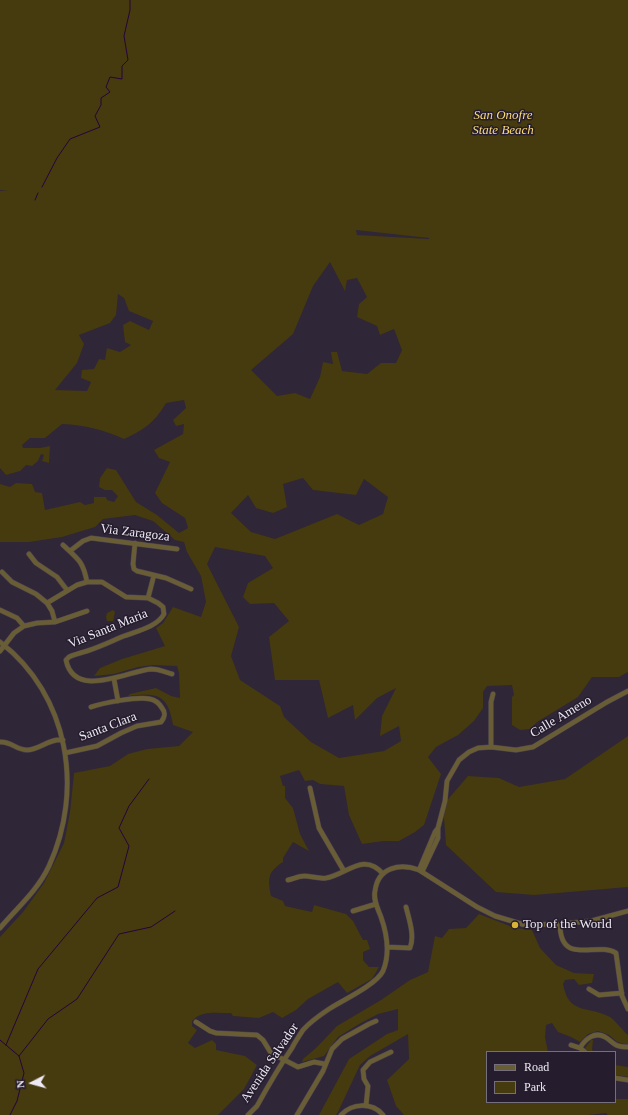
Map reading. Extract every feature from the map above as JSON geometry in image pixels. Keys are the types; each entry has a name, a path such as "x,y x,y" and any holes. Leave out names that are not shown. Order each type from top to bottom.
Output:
{"street":[{"name":"Via Zaragoza","path":"70,551 83,540 91,538 178,549"},
{"path":"135,543 132,564 134,569 166,578 192,589"},
{"path":"63,545 80,560 87,582"},
{"path":"29,554 36,563 57,577 67,590"},
{"path":"2,572 12,582 36,594 47,603 52,611 55,622"},
{"path":"148,598 154,575"},
{"name":"Via Santa Maria","path":"47,603 67,590 87,582 102,582 126,597 148,598 158,603 163,607 163,617 144,630 124,636 106,645 69,656 66,660 67,666 73,674 81,679 101,681 151,669 172,674"},
{"path":"0,610 17,618 24,626"},
{"path":"0,651 2,644 18,629 24,626 37,623 55,622 87,611"},
{"path":"0,928 35,889 49,867 62,828 67,805 68,777 62,740 55,717 47,700 34,678 2,644"},
{"path":"114,679 118,702"},
{"name":"Calle Ameno","path":"421,871 438,838 438,828 445,802 447,781 453,768 459,760 469,752 478,748 491,747 516,750 534,747 607,702 628,691"},
{"path":"491,747 491,702 493,694"},
{"name":"Santa Clara","path":"65,753 97,746 121,732 137,726 161,722 165,718 165,711 159,703 152,699 144,698 101,704 91,707"},
{"path":"0,742 9,742 18,748 28,750 57,739 62,740"},
{"path":"310,788 319,828 344,870"},
{"path":"288,880 304,876 327,878 361,864 372,866 383,874 397,867 409,866 421,871 463,899 495,916 525,925 591,921 628,911"},
{"name":"Avenida Salvador","path":"248,1115 257,1106 303,1031 328,1009 375,981 383,971 387,948 383,924 376,904 374,891 378,880 383,874"},
{"path":"353,912 376,904"},
{"path":"387,948 410,948 412,943 410,922 406,907"},
{"path":"560,924 562,939 570,948 584,951 610,950 616,953 622,993 628,1010"},
{"path":"589,989 599,995 622,993"},
{"path":"296,1115 323,1071 332,1049 342,1039 376,1021"},
{"path":"196,1022 216,1033 257,1035 263,1040 271,1053 298,1067 314,1062 325,1064"},
{"path":"580,1048 590,1036 598,1034 604,1036 620,1047 628,1047"},
{"path":"571,1045 584,1051"},
{"path":"366,1106 368,1086 364,1079 363,1070 370,1062 392,1052"},
{"path":"616,1078 628,1080"},
{"path":"341,1115 355,1105 377,1109 383,1115"}],"green space":[{"name":"San Onofre State Beach","path":"0,0 628,0 628,672 619,677 592,677 578,697 537,722 530,729 520,730 512,725 512,697 514,695 512,685 487,686 483,692 483,708 474,721 458,735 436,747 428,757 441,774 424,825 399,841 383,841 362,844 349,815 344,786 320,784 313,780 305,781 299,770 280,776 283,786 285,786 285,798 293,808 300,834 309,851 293,842 283,858 283,862 271,873 269,885 271,896 283,901 285,906 312,912 314,905 346,914 353,921 363,940 367,940 370,949 363,952 363,960 369,967 379,967 372,979 347,993 338,982 308,999 296,1010 282,1018 273,1012 259,1018 233,1016 231,1013 205,1014 196,1017 192,1021 192,1026 197,1030 188,1043 195,1048 212,1040 216,1044 216,1050 245,1056 257,1065 244,1089 218,1115 0,1115 0,937 23,912 44,883 64,843 70,812 74,773 110,766 128,754 147,749 179,746 193,732 173,725 168,707 159,697 153,695 128,696 130,694 156,688 171,696 180,698 179,673 177,666 153,665 138,667 114,674 94,676 100,668 122,659 165,646 156,628 163,623 173,607 201,617 206,602 201,576 187,552 184,542 175,540 153,521 135,515 103,519 95,527 62,537 29,542 0,542 0,484 10,487 16,483 32,484 35,492 42,493 45,510 80,502 85,505 94,503 94,497 106,497 107,500 114,502 118,496 112,490 105,490 99,487 100,478 107,468 116,470 136,502 157,515 179,533 188,528 185,518 162,503 155,493 170,462 159,458 154,450 183,434 184,424 176,426 173,420 186,408 184,400 166,403 153,421 138,432 124,439 94,428 62,424 45,438 30,438 22,445 23,448 40,448 50,446 49,463 42,461 44,455 41,454 38,461 32,466 26,465 20,471 6,475 0,468 0,191 8,191 0,190","holes":["356,230 429,239 357,235","330,262 345,291 347,280 357,278 367,297 359,304 357,317 377,326 380,335 394,329 402,350 396,363 381,363 367,374 342,371 337,352 331,352 333,364 323,362 320,377 310,399 295,393 277,396 251,370 293,334 313,286","118,294 124,298 129,311 153,321 149,330 130,321 123,325 125,342 131,345 120,352 107,348 105,360 99,359 94,369 82,370 81,378 91,382 87,391 55,390 77,363 84,344 79,335 110,323 116,315","303,478 313,490 356,495 364,479 388,497 383,514 359,525 337,514 275,539 251,532 231,513 248,495 256,508 273,513 287,507 283,484","215,547 265,556 273,568 248,583 243,597 250,604 274,603 289,621 269,637 275,680 319,680 328,718 353,705 355,720 377,698 396,688 382,716 380,736 399,726 401,741 384,751 339,758 311,742 284,717 280,706 240,680 231,656 239,627 207,564"]},
{"path":"113,610 115,612 113,621 107,621 107,613"},
{"path":"628,736 628,887 534,895 496,892 446,845 443,805 468,776 499,778 519,787 565,779"},
{"path":"479,914 515,928 532,930 540,948 556,965 574,973 594,974 592,983 579,985 574,979 565,980 563,984 570,1001 580,1008 602,1013 610,1017 628,1035 628,1045 617,1042 609,1035 598,1031 588,1034 580,1042 558,1032 552,1023 546,1025 545,1037 548,1051 486,1051 486,1103 616,1103 616,1099 628,1099 628,1115 608,1115 606,1113 588,1115 404,1115 396,1106 387,1080 409,1059 408,1034 370,1056 360,1065 336,1115 319,1115 349,1059 387,1034 398,1030 398,1009 378,1014 338,1037 324,1056 302,1062 303,1059 337,1026 381,1000 410,980 428,972 435,936 442,938 449,929 466,928"},
{"path":"591,1040 593,1040 592,1050 594,1051 588,1051 585,1048"},
{"path":"616,1065 628,1067 628,1077 616,1075"}],"waterway":[{"path":"42,187 57,158 70,139 100,127 95,116 101,105 101,98 110,92 106,87 110,77 122,79 122,66 128,60 124,36 130,10 130,0"},
{"path":"35,200 38,193"},
{"path":"6,1045 38,969 97,898 118,887 129,846 119,828 129,806 149,779"},
{"path":"19,1056 48,1019 77,999 119,934 151,927 175,911"},
{"path":"0,1040 19,1056 24,1073 17,1101 10,1115"}],"place":[{"name":"Top of the World","path":"515,925"}]}
